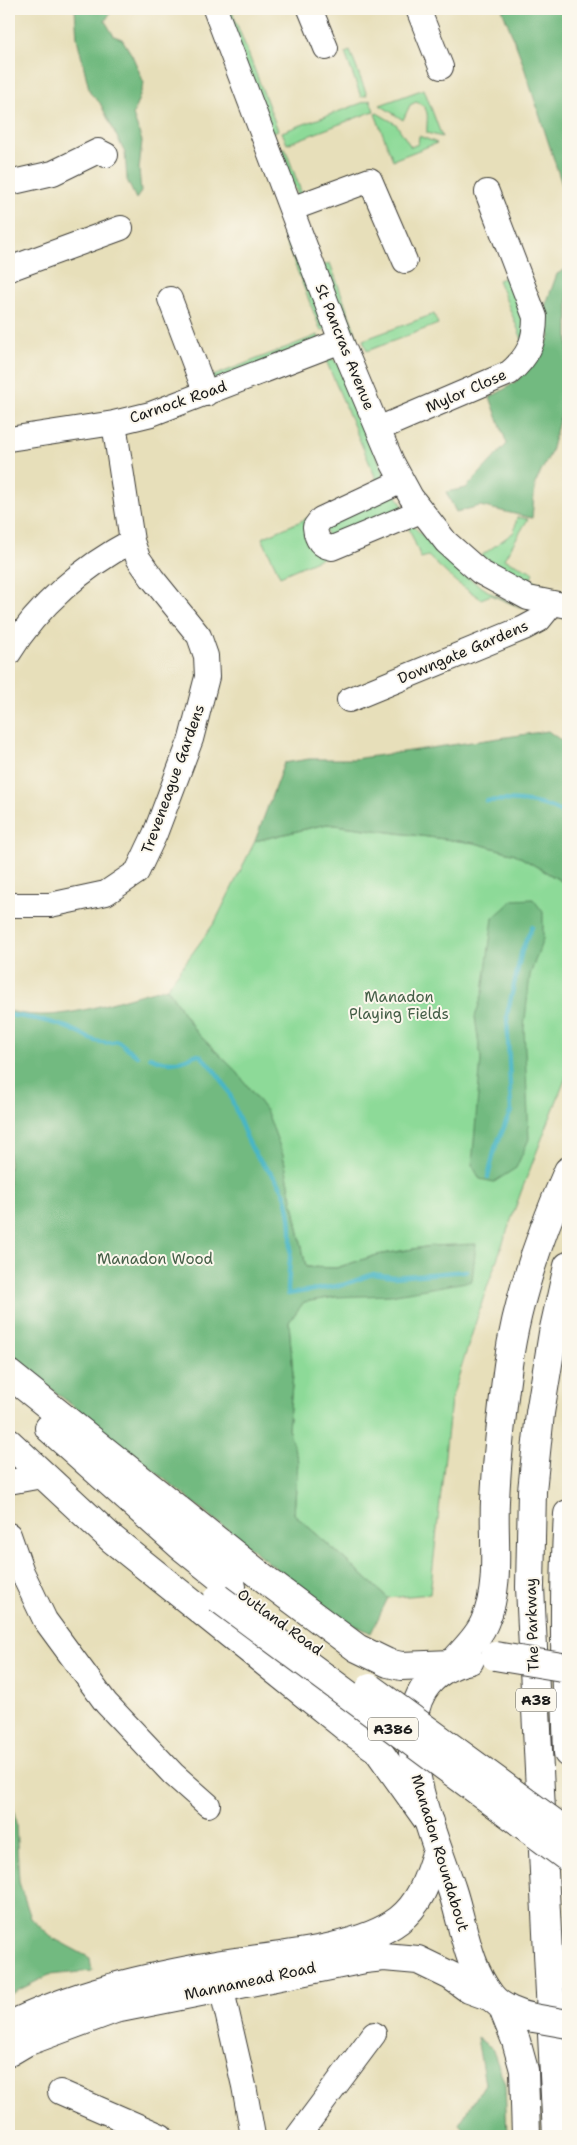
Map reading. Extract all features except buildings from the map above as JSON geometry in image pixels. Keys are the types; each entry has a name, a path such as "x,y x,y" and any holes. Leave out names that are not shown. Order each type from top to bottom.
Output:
{"main road":[{"path":"9,1374 270,1583 357,1648 388,1664 401,1666 452,1664 480,1632 489,1612 493,1588 494,1502 499,1434 508,1363 534,1258 568,1171"},
{"name":"The Parkway","path":"558,2136 530,1587 532,1491 540,1413 553,1333 568,1266"},
{"name":"Outland Road","path":"9,1388 152,1520 225,1592 568,1858"},
{"name":"Outland Road","path":"9,1422 113,1516 225,1592 568,1833"},
{"path":"9,1443 42,1476 112,1539 377,1750 429,1823"},
{"name":"The Parkway","path":"568,1514 565,1676 568,1753"},
{"name":"Manadon Roundabout","path":"526,2136 524,2070 516,2042 497,2001 471,1954 452,1890 437,1851 412,1747 414,1708 428,1683 452,1664 495,1656 568,1668"},
{"name":"Mannamead Road","path":"9,2052 26,2042 115,2009 219,1976 352,1941 387,1928 417,1903 423,1892 437,1851"},
{"name":"Mannamead Road","path":"9,2026 62,2004 112,1987 326,1965 384,1957 418,1960 451,1976 468,1989 497,2001"},
{"path":"497,2001 534,2018 568,2024"}],"street":[{"name":"St Pancras Avenue","path":"215,9 341,341 402,481 421,511 446,542 480,572 528,598 560,605"},
{"path":"310,9 326,48"},
{"path":"418,9 441,67"},
{"path":"9,183 52,173 98,151 106,154"},
{"path":"291,209 370,180 405,261"},
{"name":"Mylor Close","path":"378,429 509,372 522,362 530,348 535,332 535,317 487,192"},
{"path":"9,269 121,228"},
{"path":"170,299 206,394"},
{"name":"Carnock Road","path":"9,439 114,423 151,414 341,341"},
{"name":"Treveneague Gardens","path":"9,905 50,904 106,893 138,872 191,739 208,677 206,656 198,636 138,558 132,541 114,423"},
{"path":"402,481 321,519 315,527 318,541 325,547 332,548 421,511"},
{"path":"9,653 42,610 75,577 102,557 132,541"},
{"name":"Downgate Gardens","path":"360,690 524,628 560,605"},
{"path":"9,1482 42,1476"},
{"path":"9,1535 22,1572 46,1620 106,1704 173,1774 208,1805"},
{"path":"219,1976 244,2086 253,2136"},
{"path":"298,2136 374,2034"},
{"path":"60,2092 161,2136"}],"green space":[{"path":"75,9 113,9 105,21 114,36 122,39 132,55 144,83 133,115 142,141 139,169 141,192 136,199 127,180 125,153 100,103 90,93 77,38"},
{"path":"223,9 231,9 278,130 271,133"},
{"path":"502,9 568,9 568,203 521,58"},
{"path":"350,51 367,95 361,97 345,53"},
{"path":"424,89 442,137 427,133 427,115 421,104 416,102 410,105 403,120 380,105"},
{"path":"370,100 374,111 287,144 282,132"},
{"path":"377,113 396,124 411,147 418,144 419,136 437,143 393,160 375,114"},
{"path":"285,148 303,197 298,195 278,151"},
{"path":"291,233 326,329 321,331 284,237"},
{"path":"330,263 358,339 351,341 322,266"},
{"path":"568,268 568,395 564,401 551,452 535,484 532,518 480,506 456,512 446,492 466,488 507,444 490,397 501,392 518,379 532,365 544,347 550,337 543,312 557,274"},
{"path":"513,274 525,306 524,344 498,280"},
{"path":"434,314 438,324 367,351 363,340"},
{"path":"318,335 320,342 215,380 211,377"},
{"path":"325,358 333,359 338,364 384,473 384,476 377,481"},
{"path":"394,491 404,508 328,538 324,526"},
{"path":"310,517 326,556 280,576 262,538"},
{"path":"517,517 528,519 504,559 533,572 531,579 550,589 519,578 481,556 514,532"},
{"path":"412,525 462,574 491,593 522,608 491,595 481,599 456,582 428,556 421,558 408,526"},
{"path":"548,731 566,744 568,752 568,885 515,854 475,843 327,824 255,841 284,763 309,759 354,759"},
{"name":"Manadon Playing Fields","path":"327,824 475,843 515,854 568,885 568,1072 521,1192 484,1296 451,1400 430,1594 388,1598 294,1514 298,1461 288,1429 293,1375 289,1322 303,1302 335,1297 476,1245 431,1246 377,1255 336,1268 306,1267 283,1155 237,1072 196,1032 167,988 215,922 255,841"},
{"path":"533,899 543,912 543,939 530,975 524,1028 529,1139 516,1168 494,1182 480,1179 472,1165 481,1059 475,1017 483,992 493,918 513,900"},
{"name":"Manadon Wood","path":"167,988 196,1032 237,1072 267,1112 283,1155 306,1267 336,1268 377,1255 431,1246 476,1244 472,1281 390,1295 335,1297 304,1302 289,1322 293,1375 288,1429 298,1461 294,1514 388,1598 371,1633 336,1616 9,1355 9,1011 49,1015 69,1013"},
{"path":"9,1776 16,1824 19,1882 31,1918 51,1937 90,1958 92,1971 49,1975 9,1995"},
{"path":"477,2038 492,2048 505,2084 507,2136 470,2136 459,2124 485,2084"}],"waterway":[{"path":"486,801 506,800 541,804 552,808 568,819"},
{"path":"488,1177 495,1148 511,1111 507,1015 522,950 532,927"},
{"path":"9,1015 57,1024 95,1041 118,1041 137,1056"},
{"path":"150,1057 172,1062 199,1055 224,1084 250,1145 278,1182 286,1197 291,1228 288,1294 343,1285 373,1274 394,1277 467,1271"}]}
